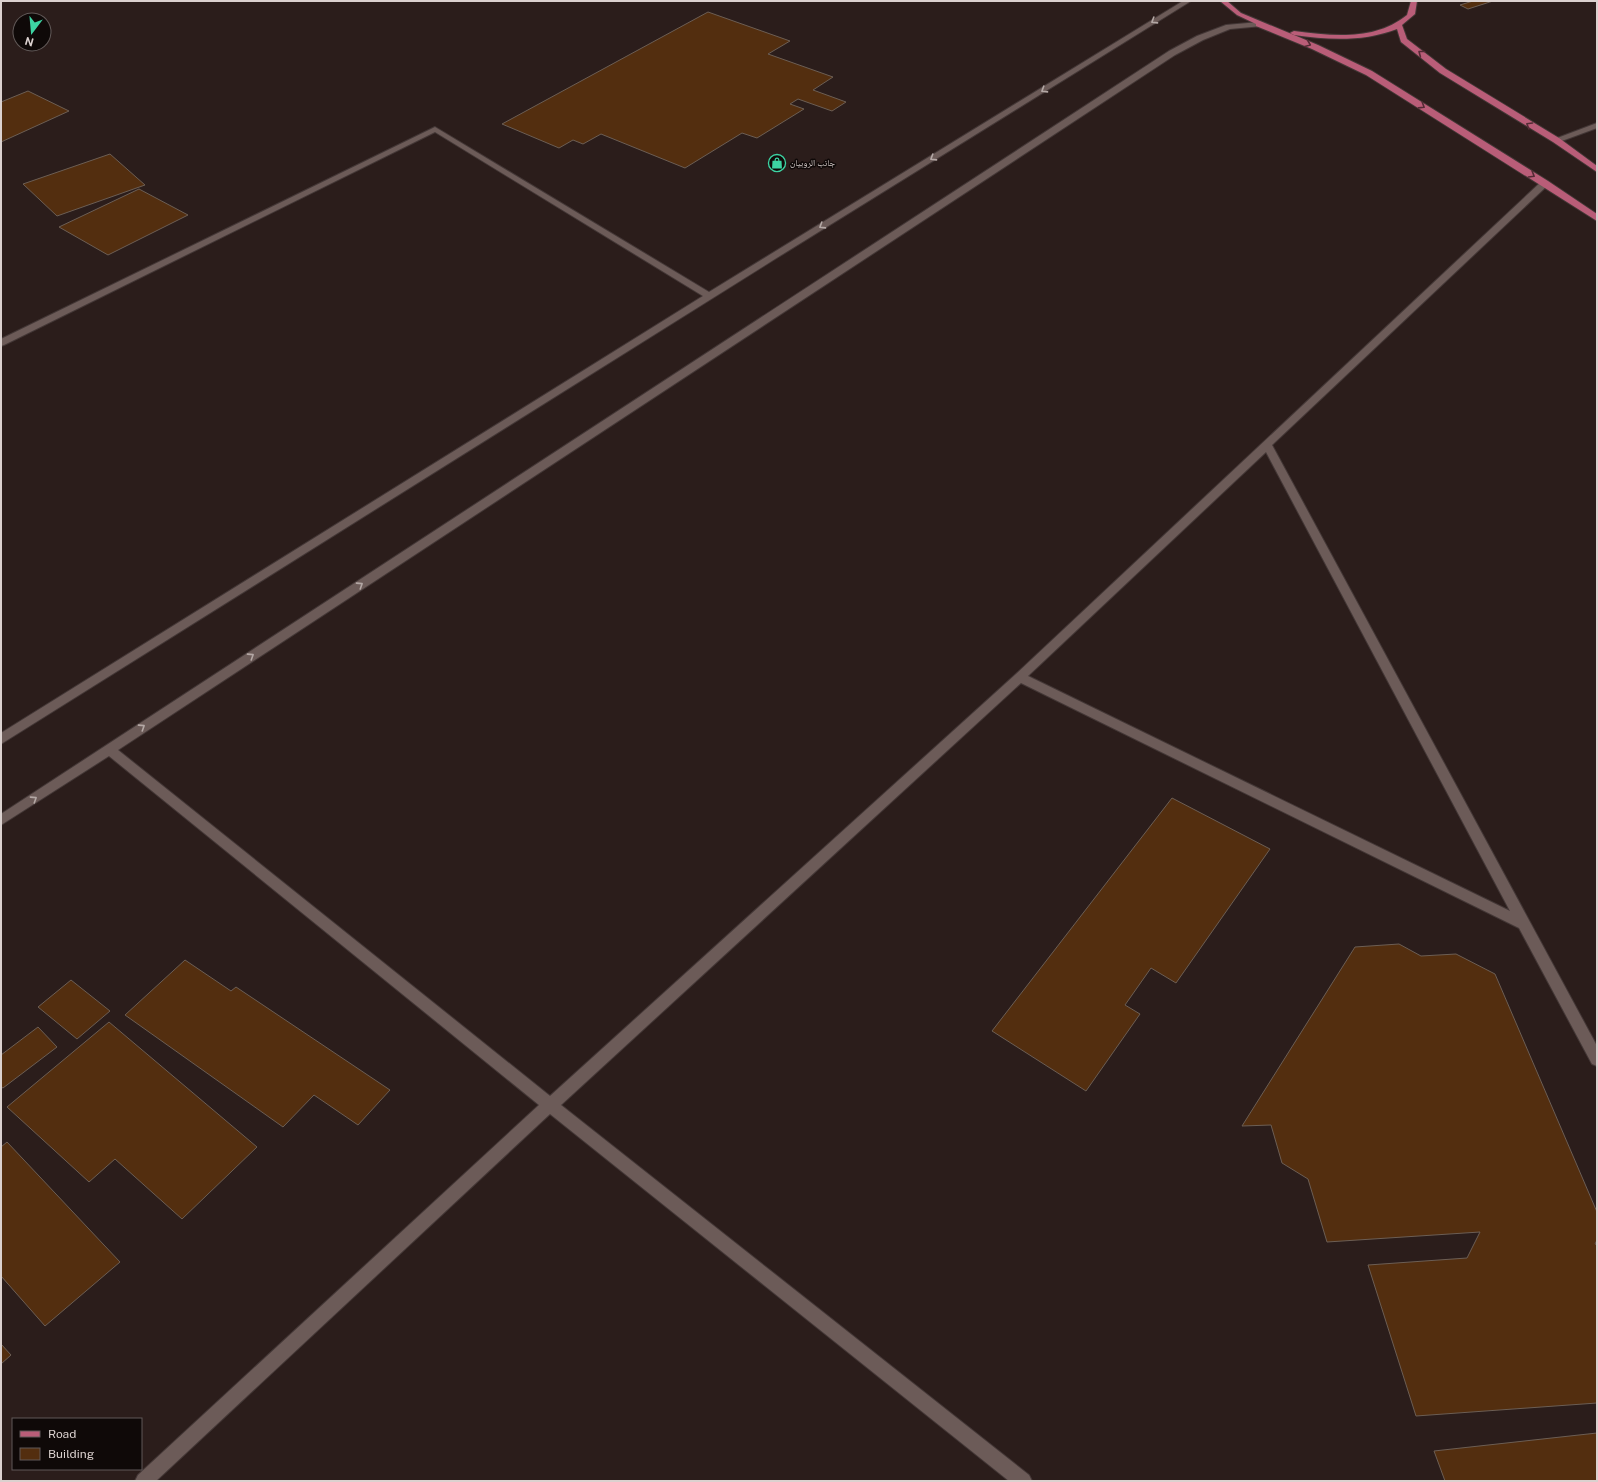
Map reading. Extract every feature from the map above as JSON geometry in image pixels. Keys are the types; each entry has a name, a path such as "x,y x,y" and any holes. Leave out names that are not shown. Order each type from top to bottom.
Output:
{"main road":[{"path":"1224,1 1239,14 1259,24 1315,47 1369,73 1545,183 1597,218"},
{"path":"1259,24 1287,32 1327,37 1350,37 1378,33 1399,25 1412,14 1414,1"},
{"path":"1399,25 1404,40 1443,70 1556,140 1597,170"}],"street":[{"path":"1,739 709,296 1188,1"},
{"path":"1,820 1172,53 1200,38 1229,27 1259,24"},
{"path":"1556,140 1597,125"},
{"path":"1,343 435,129 709,296"},
{"path":"144,1481 550,1105 1020,677 1545,183"},
{"path":"1267,445 1597,1060"},
{"path":"1020,677 1524,924"},
{"path":"109,749 550,1105 1023,1481"}],"building":[{"path":"1473,1 1493,1 1468,9 1460,5"},
{"path":"708,12 790,41 768,54 833,77 813,90 846,102 832,111 798,99 790,104 804,109 757,138 742,133 685,168 601,134 583,144 573,140 559,148 502,124"},
{"path":"28,91 69,111 1,142 1,102"},
{"path":"110,154 145,185 57,216 23,184"},
{"path":"139,189 188,215 108,255 59,227"},
{"path":"1172,798 1270,849 1176,983 1151,968 1125,1005 1140,1014 1086,1091 992,1031"},
{"path":"1399,944 1421,956 1456,954 1495,974 1597,1212 1597,1240 1595,1244 1597,1245 1597,1403 1416,1416 1368,1265 1467,1258 1480,1232 1327,1242 1308,1179 1282,1163 1271,1125 1242,1126 1355,947"},
{"path":"185,960 231,991 236,987 390,1090 358,1125 314,1095 283,1127 125,1015"},
{"path":"71,980 110,1011 77,1039 38,1007"},
{"path":"109,1022 257,1147 182,1219 115,1159 89,1182 7,1107"},
{"path":"38,1027 57,1047 3,1088 1,1087 1,1055"},
{"path":"7,1142 120,1262 45,1326 1,1276 1,1147"},
{"path":"1,1344 11,1355 1,1364"},
{"path":"1597,1433 1597,1481 1445,1481 1434,1451"}],"place":[{"name":"جانب الروبيان","path":"777,163"}]}
